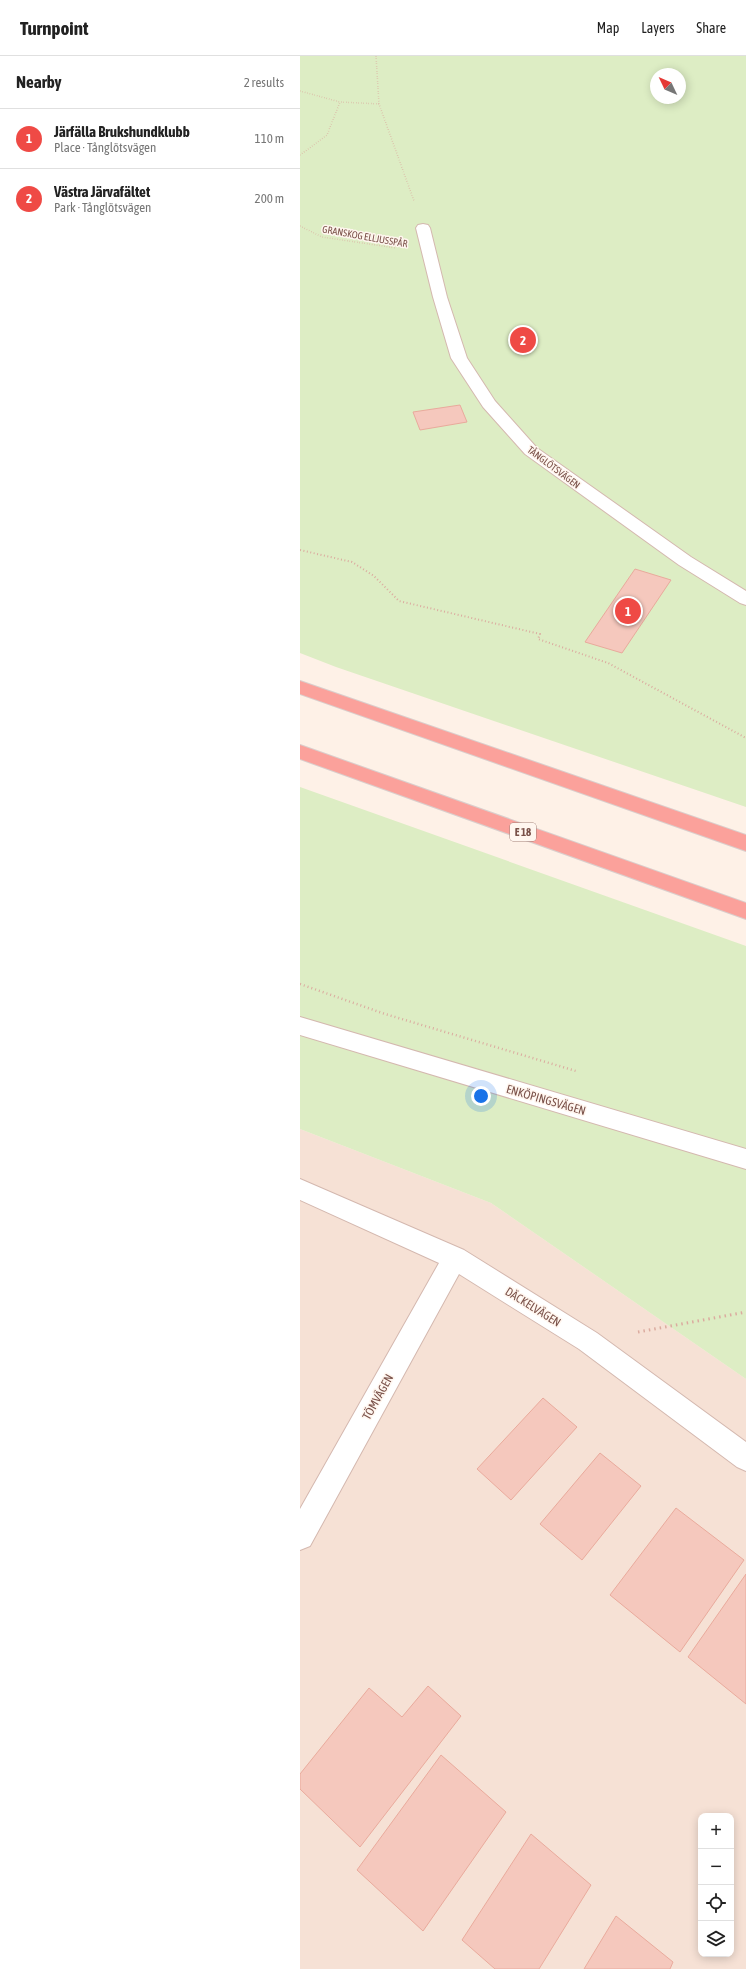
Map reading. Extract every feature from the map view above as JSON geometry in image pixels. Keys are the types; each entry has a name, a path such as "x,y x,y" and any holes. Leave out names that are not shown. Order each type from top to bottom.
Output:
{"highway":[{"path":"300,687 746,843"},
{"name":"E 18","path":"300,752 746,911"}],"street":[{"name":"TÅNGLÖTSVÄGEN","path":"423,228 440,297 459,358 489,404 527,448 685,561 746,599"},
{"name":"ENKÖPINGSVÄGEN","path":"300,1026 460,1075 746,1159"},
{"name":"DÄCKELVÄGEN","path":"300,1189 455,1258 588,1341 746,1458"},
{"name":"TÖMVÄGEN","path":"300,1536 455,1258"}],"path":[{"path":"376,56 379,104 423,228"},
{"path":"300,91 340,102 379,104"},
{"path":"300,154 327,135 340,102"},
{"name":"GRANSKOG ELLJUSSPÅR","path":"300,226 322,237 430,253"},
{"path":"300,550 352,562 374,576 399,601 540,634 538,639 608,663 746,738"},
{"path":"300,984 385,1014 582,1073"},
{"path":"588,1341 746,1312"}],"shaded area":[{"path":"300,1129 491,1203 746,1379 746,1969 300,1969"}],"green space":[{"path":"300,56 746,56 746,807 336,667 300,653"},
{"path":"300,787 746,946 746,1379 491,1203 300,1129"}],"building":[{"path":"460,405 467,422 420,430 413,412"},
{"path":"635,569 671,580 622,653 585,642"},
{"path":"543,1398 577,1427 511,1500 477,1469"},
{"path":"600,1453 641,1486 582,1560 540,1524"},
{"path":"676,1508 744,1560 680,1652 610,1595"},
{"path":"746,1574 746,1704 688,1657"},
{"path":"428,1686 461,1716 360,1847 300,1789 300,1774 369,1688 402,1717"},
{"path":"441,1755 506,1812 423,1931 357,1870"},
{"path":"531,1834 591,1885 539,1969 495,1969 462,1940"},
{"path":"616,1916 673,1962 670,1969 584,1969"}],"place":[{"name":"Västra Järvafältet","path":"523,340"},
{"name":"Järfälla Brukshundklubb","path":"628,611"}]}
